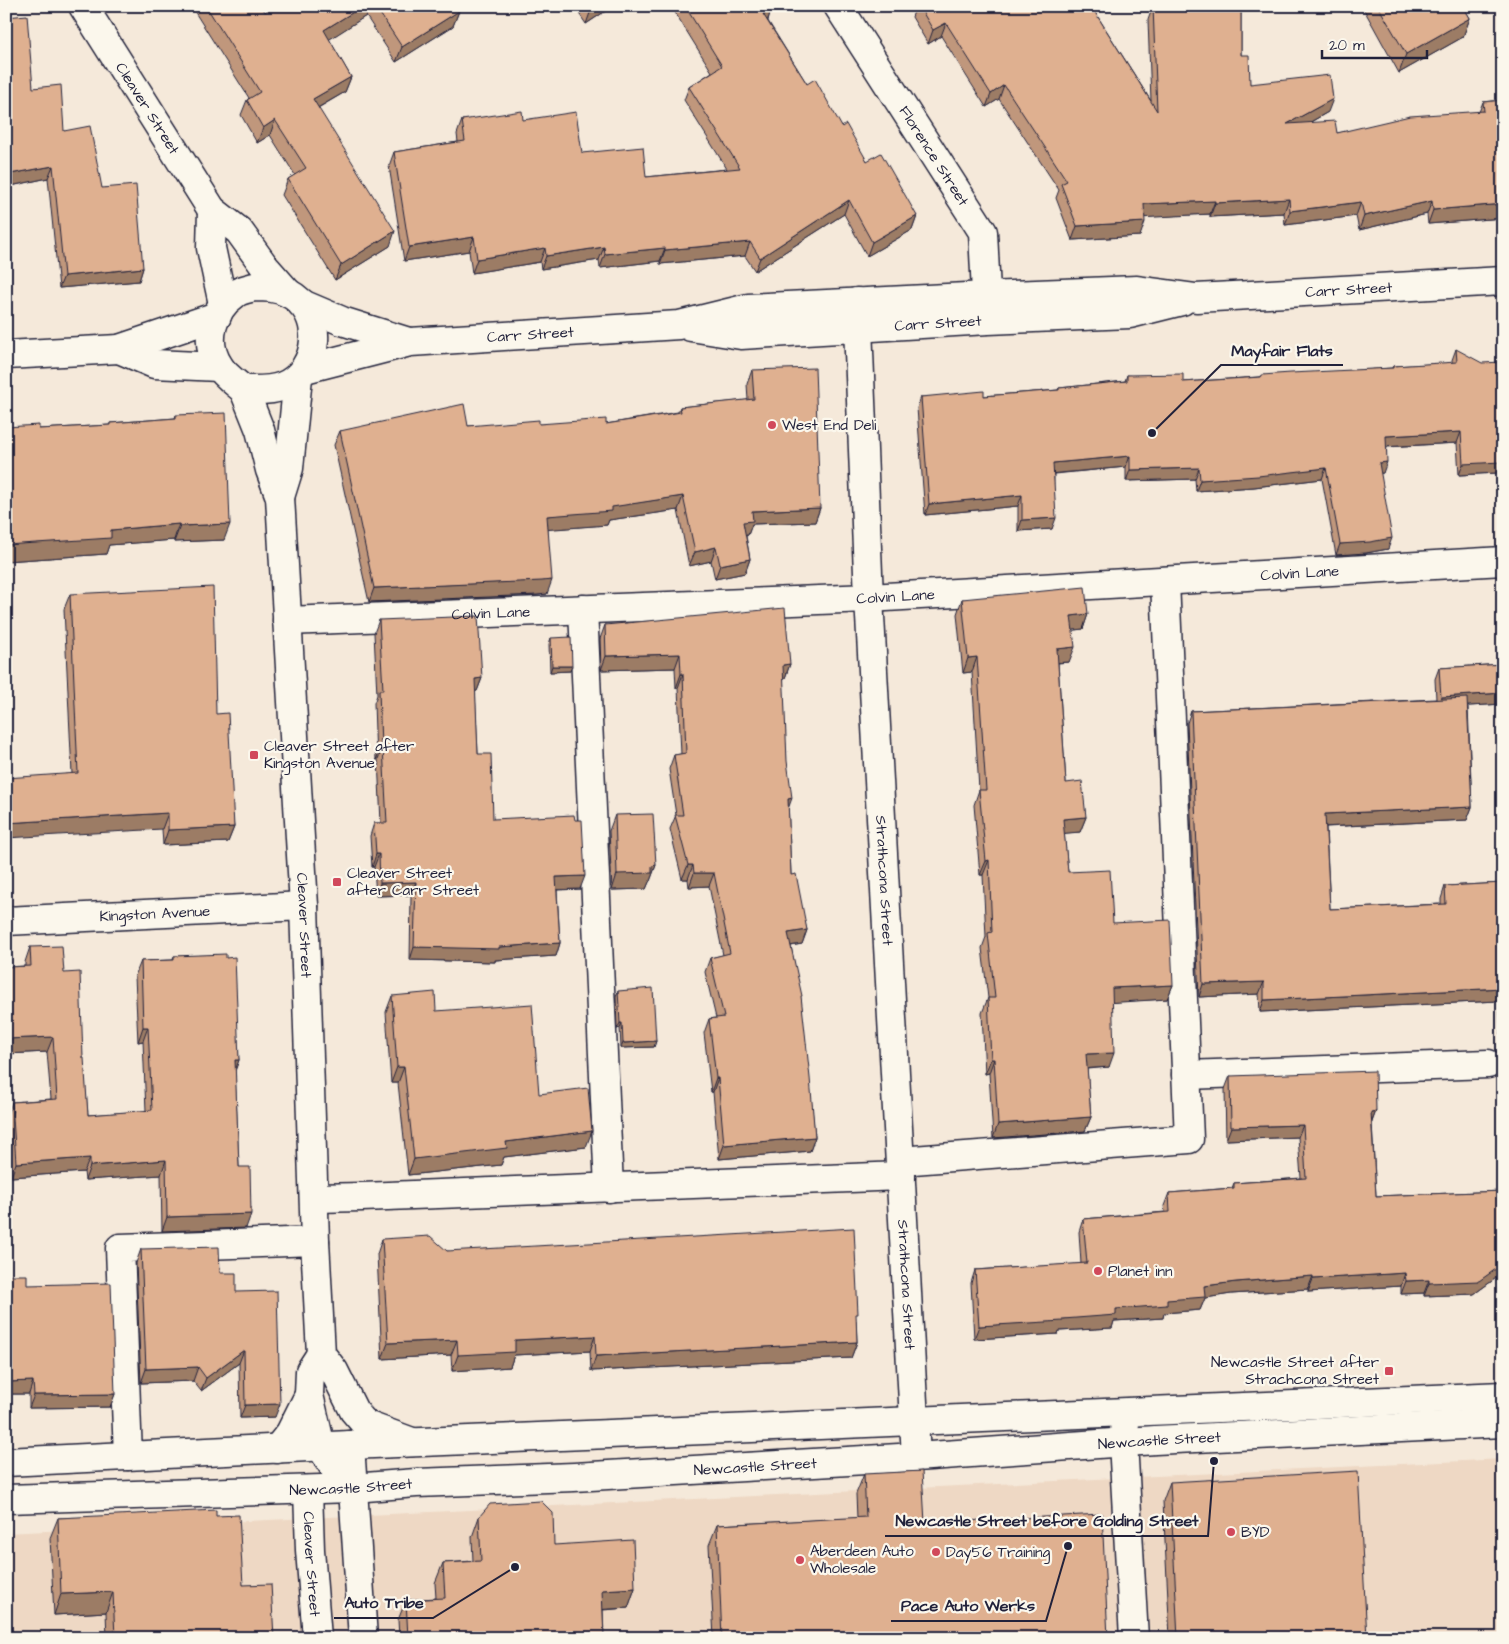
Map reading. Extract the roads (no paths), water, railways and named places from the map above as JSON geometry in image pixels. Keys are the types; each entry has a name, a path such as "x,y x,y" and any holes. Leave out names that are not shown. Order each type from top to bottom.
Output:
{"street":[{"name":"Cleaver Street","path":"83,6 212,210"},
{"name":"Florence Street","path":"838,6 983,232 987,308"},
{"path":"212,210 239,231 264,267 310,316 315,330 314,346 301,373 290,468 280,498"},
{"path":"212,210 211,248 220,310"},
{"name":"Carr Street","path":"301,373 410,342 680,326 741,335 857,315 987,308 1130,314 1196,298 1503,281"},
{"path":"280,498 270,470 263,440 244,390 219,368 211,348 211,328 220,310 237,293 254,287 271,287 295,298"},
{"name":"Carr Street","path":"295,298 342,321 410,342"},
{"path":"6,354 119,349 220,310"},
{"name":"Strathcona Street","path":"857,315 869,598 916,1458"},
{"path":"119,349 154,364 219,368"},
{"path":"244,390 265,390 282,387 301,373"},
{"name":"Cleaver Street","path":"280,498 304,906 321,1354 310,1371 309,1395 321,1447 339,1476 353,1488"},
{"name":"Colvin Lane","path":"287,621 869,598 1503,561"},
{"path":"315,1198 609,1188 900,1168 1189,1139 1165,581"},
{"path":"583,609 609,1188"},
{"name":"Kingston Avenue","path":"6,921 304,906"},
{"path":"1186,1076 1488,1064"},
{"path":"128,1456 120,1248 316,1241"},
{"path":"321,1354 334,1371 354,1411 366,1425 412,1442"},
{"name":"Cleaver Street","path":"277,1449 290,1433 309,1395"},
{"name":"Newcastle Street","path":"6,1462 412,1442 1503,1396"},
{"path":"1126,1413 1123,1442 1134,1638"},
{"name":"Newcastle Street","path":"6,1499 308,1490 416,1483 574,1477 916,1458 1123,1442 1503,1423"},
{"path":"350,1445 363,1638"},
{"name":"Cleaver Street","path":"308,1490 310,1550 317,1638"}],"place":[{"name":"West End Deli","path":"772,425"},
{"name":"Mayfair Flats","path":"1152,433"},
{"name":"Cleaver Street after Kingston Avenue","path":"254,755"},
{"name":"Cleaver Street after Carr Street","path":"337,882"},
{"name":"Planet inn","path":"1098,1271"},
{"name":"Newcastle Street after Strachcona Street","path":"1389,1371"},
{"name":"Newcastle Street before Golding Street","path":"1214,1461"},
{"name":"BYD","path":"1231,1532"},
{"name":"Pace Auto Werks","path":"1068,1546"},
{"name":"Day56 Training","path":"936,1552"},
{"name":"Aberdeen Auto Wholesale","path":"800,1560"},
{"name":"Auto Tribe","path":"515,1567"}]}
